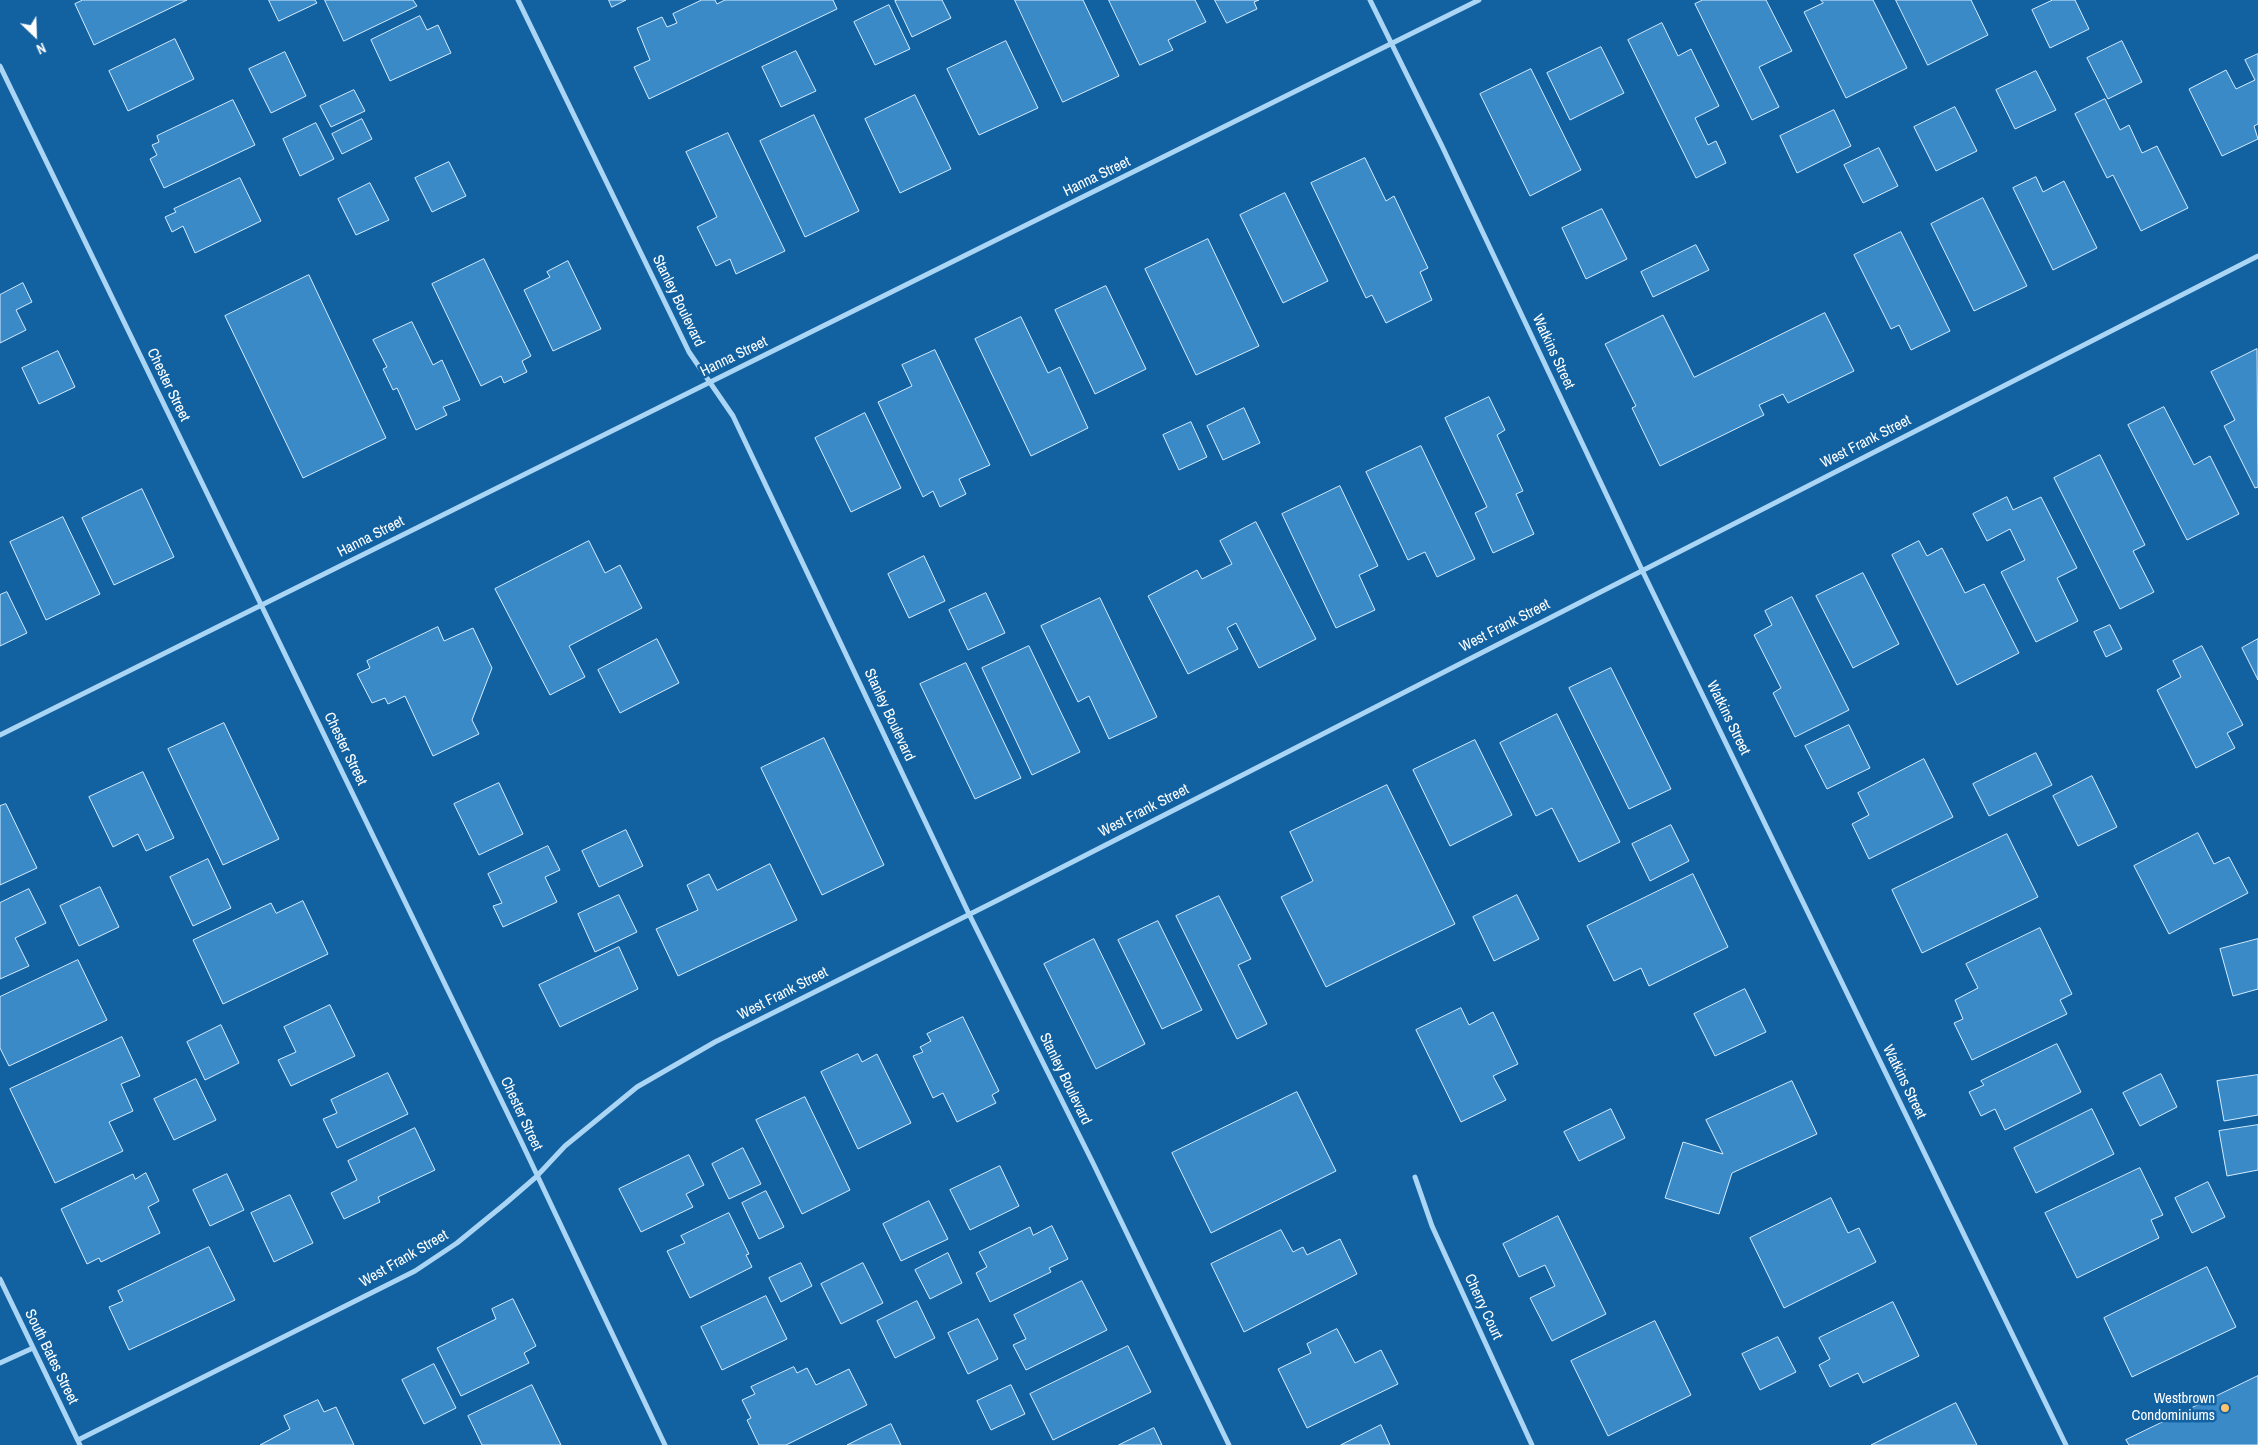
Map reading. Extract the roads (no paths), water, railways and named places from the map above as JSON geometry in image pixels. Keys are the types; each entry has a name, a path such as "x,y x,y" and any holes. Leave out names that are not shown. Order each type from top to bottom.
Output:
{"street":[{"name":"Stanley Boulevard","path":"518,0 689,352 733,416 969,914 1093,1163 1229,1445"},
{"name":"Watkins Street","path":"1370,0 1446,155 1642,570 2066,1445"},
{"name":"Hanna Street","path":"0,735 1479,0"},
{"name":"Chester Street","path":"0,66 520,1139 536,1177 665,1445"},
{"name":"West Frank Street","path":"79,1442 415,1271 457,1244 536,1177 566,1146 637,1087 715,1042 2258,256"},
{"name":"Cherry Court","path":"1415,1177 1432,1226 1532,1445"},
{"name":"South Bates Street","path":"0,1280 79,1442"},
{"path":"0,1363 33,1348"}],"place":[{"name":"Westbrown Condominiums","path":"2225,1408"}]}
